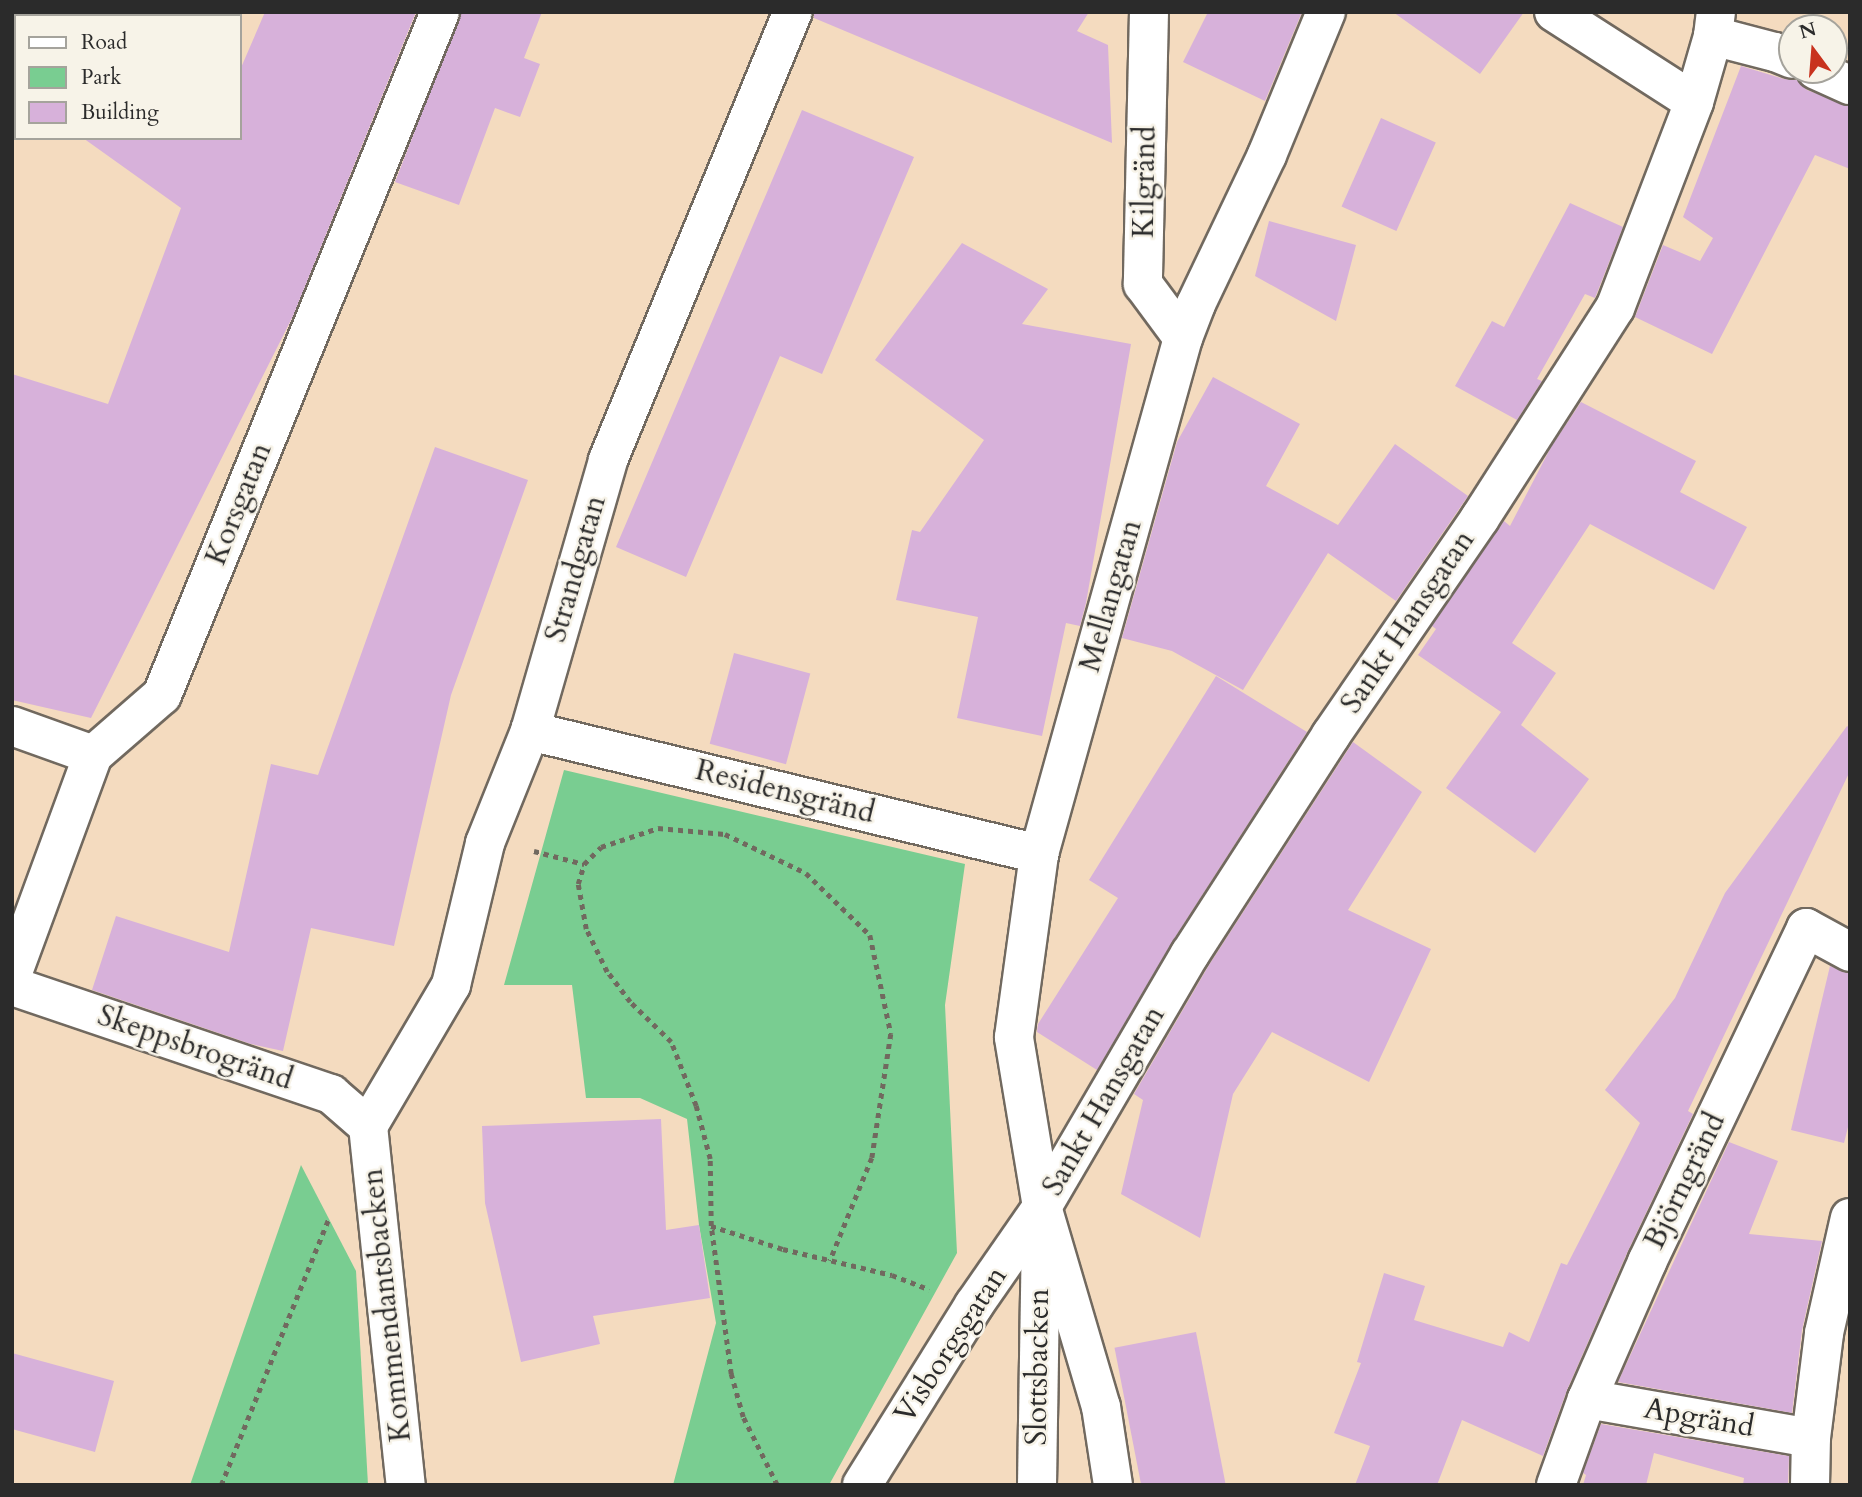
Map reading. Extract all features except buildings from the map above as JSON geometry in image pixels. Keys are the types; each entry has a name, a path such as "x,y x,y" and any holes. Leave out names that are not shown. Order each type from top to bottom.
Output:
{"street":[{"name":"Korsgatan","path":"12,975 93,755 162,695 440,12"},
{"name":"Strandgatan","path":"368,1126 451,985 485,843 530,731 608,460 793,12"},
{"name":"Kilgränd","path":"1149,12 1143,284 1183,338"},
{"name":"Mellangatan","path":"1042,1207 1014,1037 1039,854 1183,338 1196,304 1267,155 1326,12"},
{"path":"1554,12 1694,102"},
{"path":"1714,24 1778,54"},
{"name":"Sankt Hansgatan","path":"1042,1207 1190,954 1331,735 1480,518 1615,308 1694,102 1714,24"},
{"path":"12,726 93,755"},
{"name":"Residensgränd","path":"530,731 1039,854"},
{"name":"Björngränd","path":"1556,1485 1587,1399 1647,1262 1806,928 1850,952"},
{"name":"Skeppsbrogränd","path":"12,986 331,1094 368,1126"},
{"name":"Kommendantsbacken","path":"368,1126 406,1485"},
{"path":"1042,1207 1101,1407 1113,1485"},
{"name":"Visborgsgatan","path":"862,1485 974,1306 1042,1207"},
{"name":"Slottsbacken","path":"1037,1485 1042,1207"},
{"path":"1810,1485 1811,1438 1824,1333 1850,1218"},
{"name":"Apgränd","path":"1587,1399 1811,1438"}],"path":[{"path":"777,1485 743,1417 731,1374 711,1226 710,1159 696,1106 671,1042 622,992 607,972 586,929 578,884 584,863 601,847 658,828 725,834 806,873 870,936 891,1034 872,1158 830,1262"},
{"path":"525,849 584,863"},
{"path":"221,1485 330,1214"},
{"path":"711,1226 830,1262 892,1275"}],"green space":[{"path":"564,770 965,864 945,1005 957,1253 829,1485 673,1485 716,1323 699,1225 687,1119 640,1098 586,1098 572,985 504,985"},
{"path":"301,1165 356,1271 368,1485 190,1485"}]}
